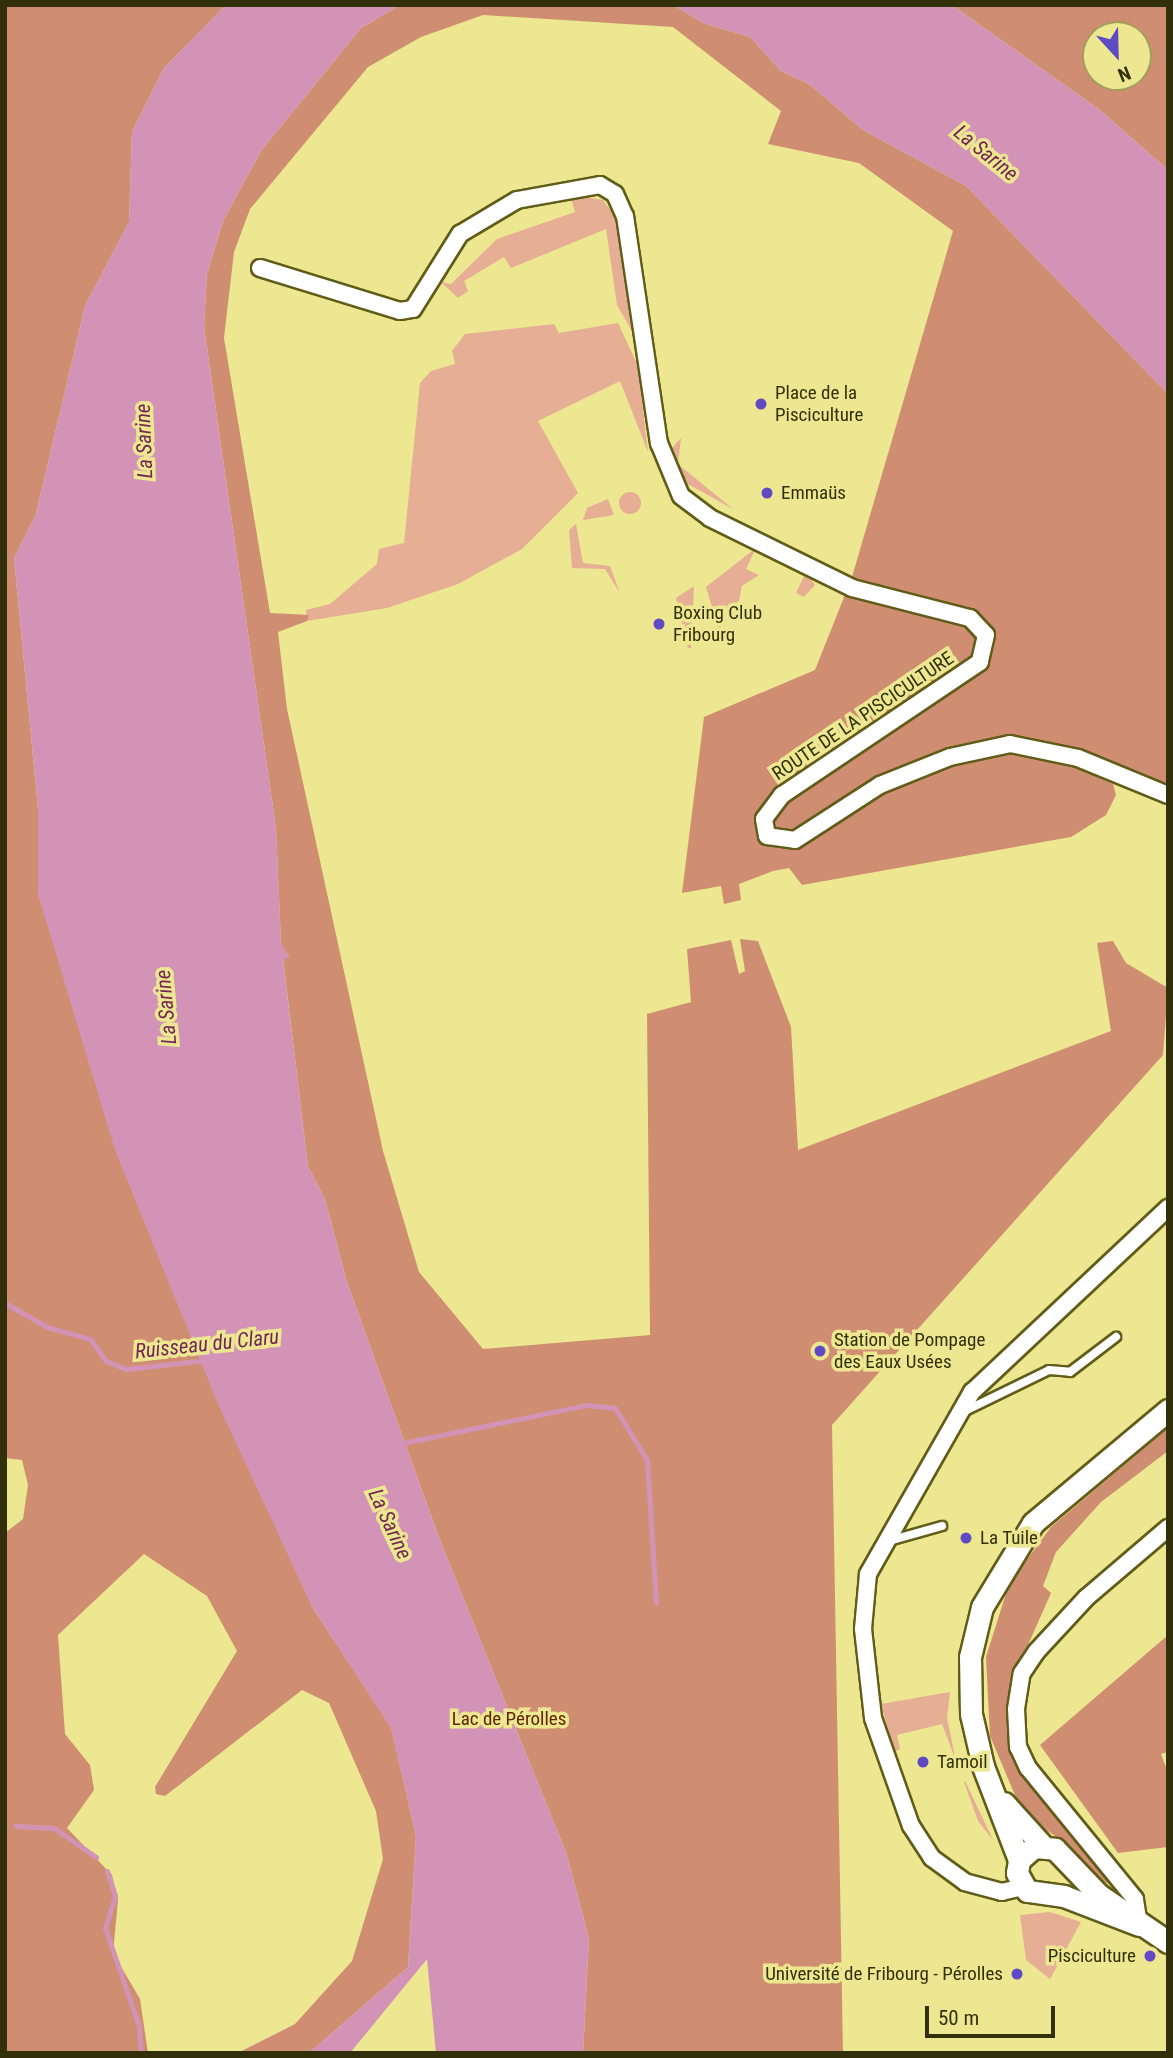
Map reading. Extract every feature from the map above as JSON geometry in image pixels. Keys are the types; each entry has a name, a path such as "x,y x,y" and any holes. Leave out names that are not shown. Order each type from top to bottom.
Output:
{"main road":[{"path":"1139,1925 1051,1893 1023,1887 1019,1860 988,1777 969,1684 975,1632 994,1581 1019,1538 1060,1495 1168,1410"},
{"path":"988,1777 1042,1845 1055,1849 1066,1866 1139,1925 1168,1942"},
{"path":"1019,1860 1042,1845"},
{"path":"1051,1893 1062,1885 1066,1866"}],"street":[{"name":"ROUTE DE LA PISCICULTURE","path":"260,268 400,311 413,309 460,234 517,200 600,185 615,194 625,216 659,443 681,496 710,518 852,589 970,618 986,635 979,662 782,795 764,819 767,836 795,840 880,785 950,757 1010,744 1078,758 1168,795"},
{"path":"1023,1887 985,1890 950,1874 920,1842 898,1795 873,1718 863,1629 868,1574 957,1414 972,1392 1168,1208"},
{"path":"1139,1925 1135,1899 1028,1768 1018,1747 1016,1709 1022,1673 1036,1652 1086,1598 1168,1528"}],"lane":[{"path":"957,1414 1049,1370 1070,1372 1116,1337"},
{"path":"885,1544 905,1532 942,1526"}],"shaded area":[{"path":"5,5 226,5 164,68 132,132 129,222 85,306 36,514 14,558 38,809 38,894 312,1607 391,1727 416,1836 408,1967 309,2053 238,2053 295,2024 352,1961 383,1859 376,1811 329,1703 302,1690 165,1796 156,1794 155,1787 237,1651 207,1596 144,1554 58,1635 65,1734 90,1765 94,1790 67,1828 112,1875 118,1900 113,1953 140,1999 148,2053 5,2053 5,1533 23,1519 28,1485 22,1460 5,1458"},
{"path":"400,5 673,5 703,23 750,37 781,71 809,84 863,130 966,186 1168,394 1168,785 1105,762 1099,778 1113,784 1116,795 1106,815 1071,837 802,885 789,868 773,871 739,884 741,900 724,904 721,886 682,893 704,717 815,670 852,577 953,231 859,163 768,144 781,111 673,27 483,15 421,37 368,67 250,209 234,252 224,338 270,613 309,615 307,621 278,632 287,709 383,1151 419,1272 483,1349 650,1335 647,1014 691,1002 687,949 731,940 739,974 745,971 740,939 758,941 791,1027 798,1150 1111,1031 1097,943 1113,941 1126,963 1168,988 1163,1055 832,1425 843,2053 583,2053 589,1939 567,1855 438,1535 346,1279 325,1199 308,1166 283,959 289,957 281,944 276,828 204,327 207,274 223,221 261,151 361,28"},
{"path":"952,5 1168,5 1168,170 1100,110"},
{"path":"581,196 603,200 615,216 633,333 617,305 606,229 511,268 504,257 464,281 468,291 458,298 441,282 451,284 497,239 575,212 571,198"},
{"path":"618,323 638,366 648,452 620,381 538,421 578,493 522,549 458,584 387,608 307,621 306,610 330,604 377,564 379,549 404,543 420,383 431,371 455,364 452,351 465,334 554,324 559,333"},
{"path":"681,438 678,464 733,509 686,483 673,460 672,448"},
{"path":"630,492 638,495 641,503 638,511 630,514 622,511 619,503 622,495"},
{"path":"608,499 614,515 583,520 587,508"},
{"path":"576,524 583,563 610,566 620,593 605,569 572,568 569,530"},
{"path":"756,548 746,569 759,575 742,586 737,610 723,609 720,633 706,587"},
{"path":"806,572 815,585 804,597 796,593"},
{"path":"694,586 691,648 688,648 676,598"},
{"path":"1168,1428 1168,1451 1101,1502 1056,1552 1043,1586 1051,1593 1016,1672 1012,1748 1121,1890 1101,1880 1098,1885 1061,1840 1023,1814 990,1736 986,1657 1009,1584 1051,1527"},
{"path":"1168,1635 1168,1752 1161,1754 1168,1773 1168,1847 1118,1853 1040,1745"},
{"path":"950,1692 947,1718 956,1761 942,1724 897,1735 900,1749 894,1752 881,1704"},
{"path":"965,1781 993,1840 978,1821"},
{"path":"1050,1912 1081,1922 1050,1979 1026,1960 1020,1915"}],"water":[{"name":"Lac de Pérolles","path":"226,5 400,5 361,28 261,151 223,221 207,274 204,327 276,828 281,943 289,957 283,960 308,1166 325,1199 346,1279 438,1535 567,1855 589,1939 583,2053 436,2053 427,1959 350,2053 309,2053 408,1967 416,1836 391,1728 312,1607 218,1404 115,1150 38,894 38,809 14,558 36,514 85,306 129,222 132,132 164,68"},
{"name":"La Sarine","path":"673,5 952,5 1100,110 1168,170 1168,394 966,186 863,130 809,84 781,71 750,37 703,23"}],"waterway":[{"name":"Ruisseau du Claru","path":"5,1303 47,1327 90,1339 106,1361 126,1369 208,1360"},
{"path":"398,1444 587,1405 615,1408 647,1460 656,1603"},
{"path":"16,1826 54,1828 96,1857"},
{"path":"107,1871 115,1896 105,1928 139,2026 141,2053"}],"place":[{"name":"Place de la Pisciculture","path":"761,404"},
{"name":"Emmaüs","path":"767,493"},
{"name":"Boxing Club Fribourg","path":"659,624"},
{"name":"Station de Pompage des Eaux Usées","path":"820,1351"},
{"name":"La Tuile","path":"966,1538"},
{"name":"Tamoil","path":"923,1762"},
{"name":"Pisciculture","path":"1150,1956"},
{"name":"Université de Fribourg - Pérolles","path":"1017,1974"}]}
